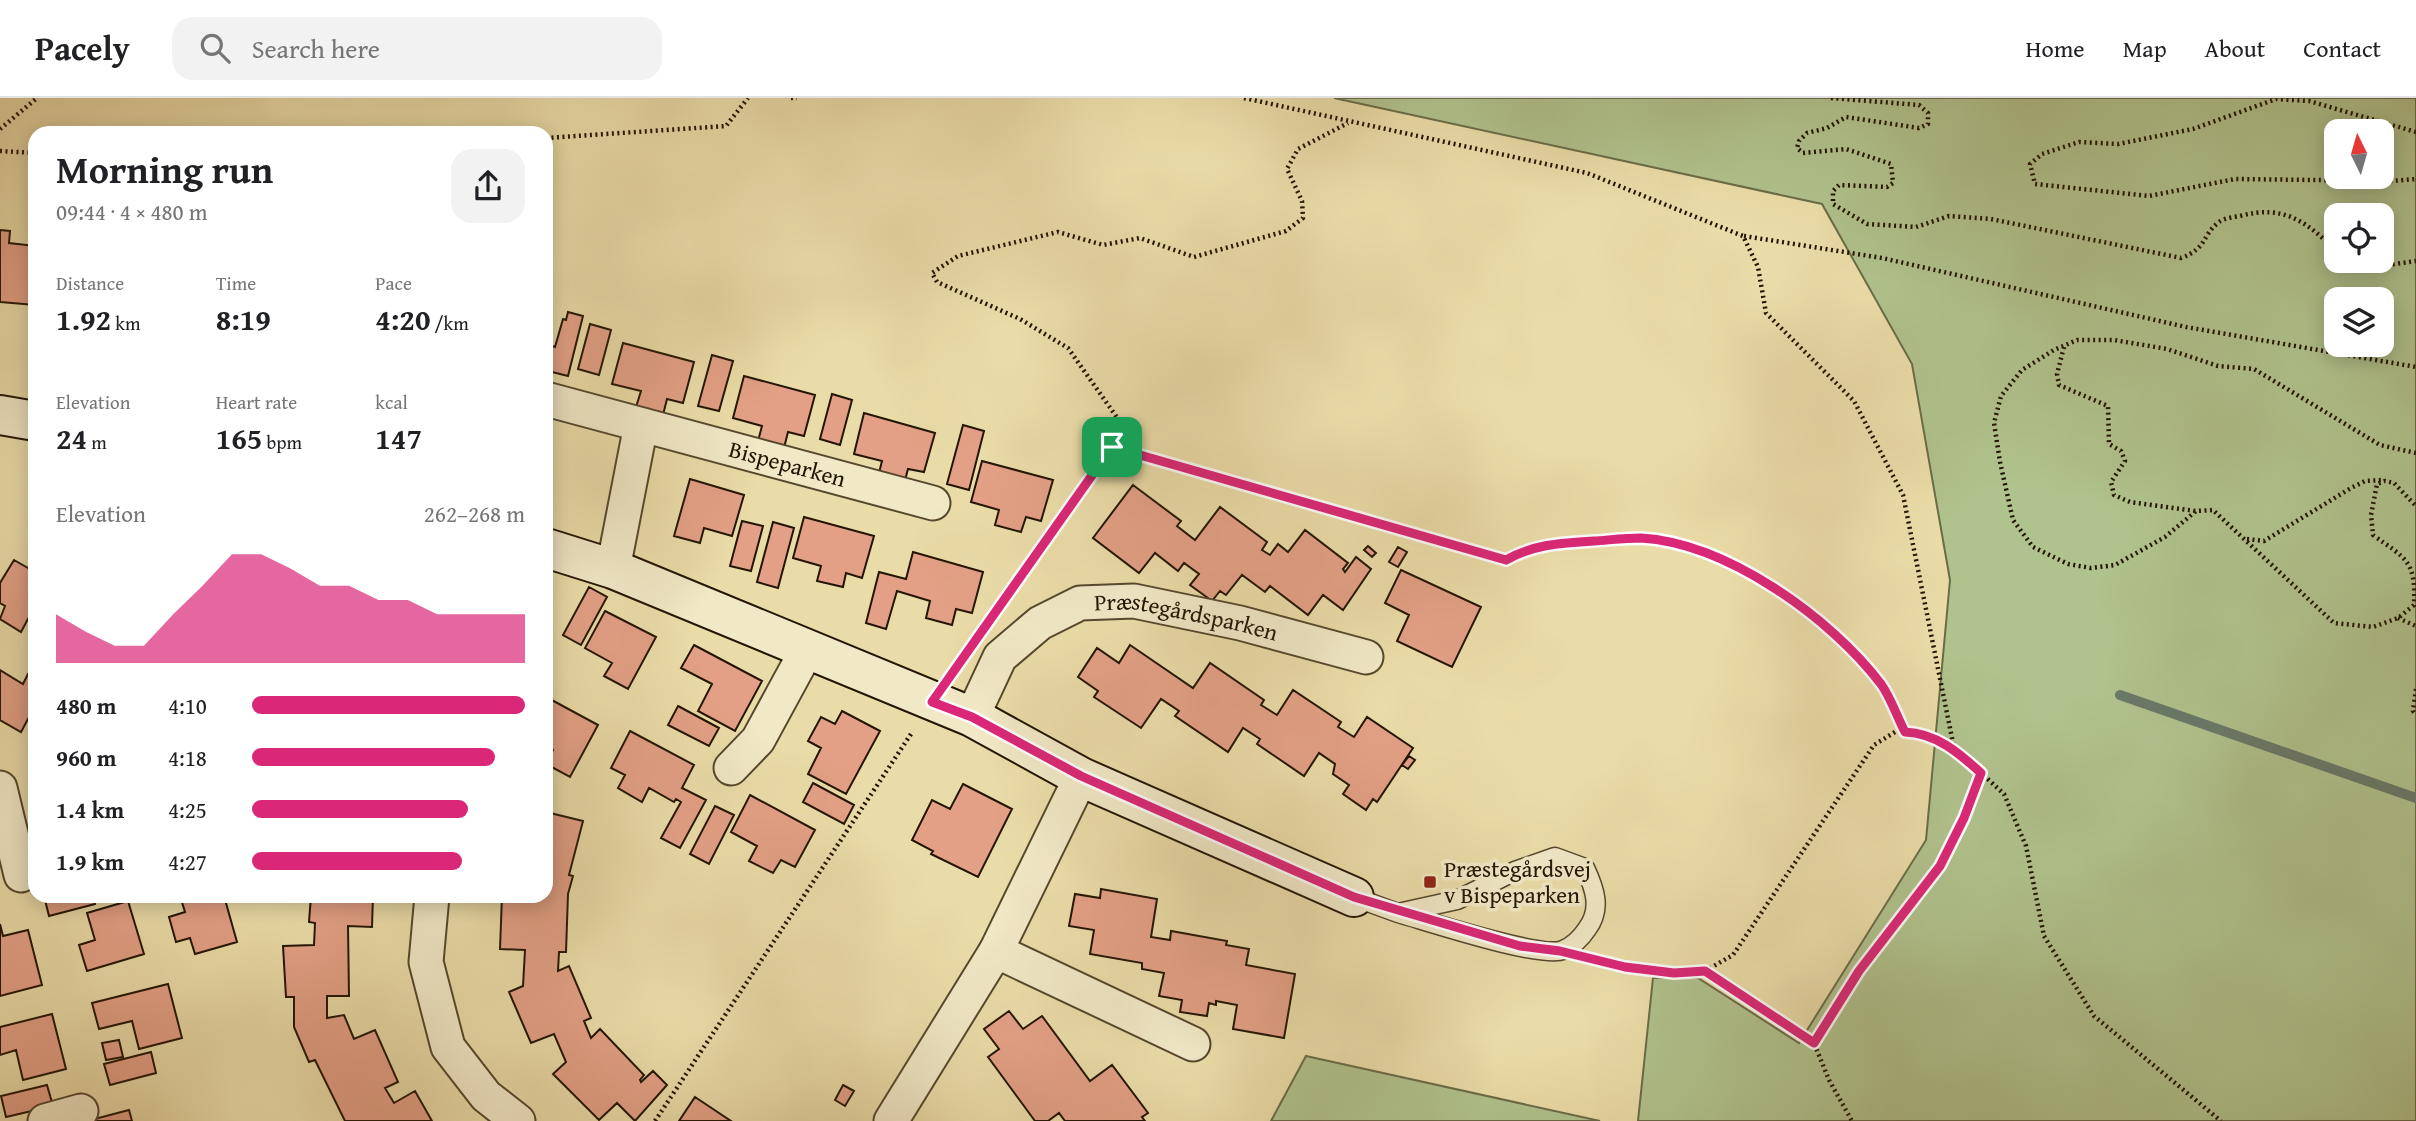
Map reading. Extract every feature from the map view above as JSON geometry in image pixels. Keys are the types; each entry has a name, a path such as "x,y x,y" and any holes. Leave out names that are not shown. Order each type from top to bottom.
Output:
{"street":[{"name":"Bispeparken","path":"553,401 933,503"},
{"path":"0,415 28,420"},
{"path":"613,569 641,425"},
{"path":"553,550 613,569 972,717 1081,776 1354,897"},
{"name":"Præstegårdsparken","path":"972,717 1000,657 1040,623 1080,603 1134,601 1240,623 1366,657"},
{"path":"731,768 758,740 808,648"},
{"path":"891,1121 996,951 1081,776"},
{"path":"0,788 19,875"},
{"path":"431,903 426,962 448,1047 486,1096 518,1121"},
{"path":"996,951 1193,1044"},
{"path":"45,1121 81,1111"}],"lane":[{"path":"1354,897 1398,913 1520,946 1560,951 1580,939 1595,918 1595,890 1586,868 1555,857 1516,871 1457,900 1398,913"}],"path":[{"path":"0,129 37,98"},
{"path":"553,138 726,126 748,98"},
{"path":"791,98 797,98"},
{"path":"1244,98 1587,173 1743,236 1882,258 2186,327 2416,367"},
{"path":"1831,98 1919,105 1928,113 1928,124 1919,128 1846,117 1827,128 1807,133 1798,141 1797,148 1803,153 1846,149 1891,164 1893,183 1887,187 1839,185 1833,191 1833,205 1867,224 1916,227 1949,216 1991,219 2181,258 2197,252 2219,221 2247,214 2278,212 2310,225 2324,239"},
{"path":"2416,132 2309,101 2276,99 2193,129 2118,144 2079,142 2042,154 2030,164 2035,184 2149,196 2235,179 2416,179"},
{"path":"995,613 1112,447 1123,426 1068,348 1020,319 937,282 932,272 958,256 1059,232 1103,245 1140,238 1194,257 1286,231 1303,218 1303,201 1287,169 1298,149 1348,122"},
{"path":"0,151 28,153"},
{"path":"1743,236 1758,267 1766,313 1854,401 1903,495 1954,748"},
{"path":"2394,264 2416,261"},
{"path":"2196,511 2165,537 2115,565 2091,569 2068,564 2033,547 2012,520 1994,423 2001,396 2022,370 2064,346 2077,340 2114,340 2167,349 2218,366 2254,369 2380,445 2416,453"},
{"path":"2064,346 2057,374 2059,385 2108,406 2109,444 2121,451 2124,461 2111,482 2115,495 2130,502 2196,511 2213,510 2334,623 2373,627 2399,618 2414,605 2416,581 2409,562 2373,535 2373,495 2377,484 2385,481"},
{"path":"1112,447 1506,560 1528,548 1546,544 1642,538 1671,544 1726,562 1776,587 1820,622 1863,662 1884,687 1905,732"},
{"path":"2243,537 2264,541 2365,481 2394,483 2416,506"},
{"path":"2399,618 2416,625"},
{"path":"2416,689 2413,711 2416,715"},
{"path":"655,1121 932,702"},
{"path":"1560,951 1625,967 1674,973 1705,971 1733,955 1874,746 1895,732 1916,732 1954,748 2004,794 2026,846 2044,936 2094,1016 2221,1121"},
{"path":"1814,1043 1859,971 1940,866 1964,818 1981,773"},
{"path":"1705,971 1814,1043 1829,1080 1852,1121"}],"green space":[{"path":"1334,98 2416,98 2416,1121 1638,1121 1653,978 1698,978 1799,1043 1926,840 1950,580 1912,364 1822,204"},
{"path":"1306,1056 1600,1121 1271,1121"}],"building":[{"path":"0,230 10,231 9,243 28,245 28,304 0,302"},
{"path":"568,312 583,316 568,376 553,372 553,346 555,347 563,319 566,320"},
{"path":"590,324 611,330 599,375 578,369"},
{"path":"623,343 694,362 683,403 667,399 663,415 636,407 641,391 612,384"},
{"path":"712,355 733,361 719,411 698,406"},
{"path":"744,376 815,395 804,436 788,432 784,448 758,441 762,426 733,418"},
{"path":"832,394 852,400 840,445 820,439"},
{"path":"864,413 935,433 924,472 908,469 904,484 878,477 882,461 854,454"},
{"path":"963,425 984,431 969,490 947,484"},
{"path":"982,461 1053,480 1041,521 1026,517 1021,532 995,525 999,510 971,502"},
{"path":"690,479 744,495 732,536 704,528 700,543 674,536"},
{"path":"1133,485 1181,521 1177,526 1195,540 1220,507 1267,542 1262,550 1270,555 1278,544 1288,552 1305,530 1348,563 1343,569 1345,572 1356,557 1371,569 1343,610 1323,595 1308,615 1270,586 1265,592 1242,575 1226,595 1220,591 1212,601 1190,585 1199,574 1184,563 1178,571 1155,553 1139,573 1093,538"},
{"path":"804,517 874,536 862,578 846,573 843,587 817,581 821,566 793,558"},
{"path":"742,521 763,526 751,571 730,566"},
{"path":"773,522 794,528 778,588 757,582"},
{"path":"1368,546 1376,553 1372,557 1364,550"},
{"path":"1398,547 1407,552 1398,567 1389,562"},
{"path":"913,552 983,572 972,613 956,609 952,625 926,618 930,601 897,591 886,629 866,623 879,572 906,579"},
{"path":"14,560 28,568 28,619 21,632 0,619 5,606 0,603 0,583"},
{"path":"1401,570 1481,607 1452,667 1397,641 1409,615 1385,603"},
{"path":"589,587 607,597 581,645 563,635"},
{"path":"605,611 656,637 628,689 604,676 612,663 585,648"},
{"path":"694,645 762,681 735,731 698,711 712,684 681,668"},
{"path":"1130,645 1193,688 1210,663 1264,700 1261,705 1277,715 1293,690 1341,722 1338,727 1354,737 1367,717 1413,748 1377,802 1373,799 1366,810 1343,794 1349,785 1333,774 1335,764 1319,753 1304,776 1257,744 1260,739 1243,728 1228,752 1175,716 1179,711 1161,699 1141,728 1094,697 1098,691 1078,677 1097,648 1119,663"},
{"path":"0,670 23,684 28,674 28,719 21,732 0,720"},
{"path":"553,701 598,725 570,777 553,768"},
{"path":"678,706 719,728 709,746 668,725"},
{"path":"842,711 880,731 846,794 808,774 821,748 808,741 821,717 835,724"},
{"path":"630,731 694,765 682,788 706,800 680,848 661,838 681,802 676,799 674,802 649,788 642,802 618,788 625,775 611,768"},
{"path":"1409,756 1415,760 1408,769 1402,765"},
{"path":"813,783 854,805 844,824 803,802"},
{"path":"963,784 1012,809 978,877 931,854 933,851 912,840 932,800 950,809"},
{"path":"750,795 815,830 795,867 781,860 773,873 749,861 757,846 731,832"},
{"path":"715,806 734,815 709,864 690,854"},
{"path":"553,814 583,821 569,875 573,876 568,894 566,952 559,952 558,971 569,966 591,1018 584,1021 591,1038 600,1029 644,1075 641,1082 653,1071 667,1085 635,1121 617,1103 599,1120 553,1074 566,1062 554,1034 531,1043 509,992 523,986 525,950 500,949 502,903 553,903"},
{"path":"1101,889 1157,899 1151,937 1170,940 1171,931 1227,941 1226,945 1249,949 1246,965 1295,974 1284,1038 1233,1029 1237,1005 1216,1001 1216,1005 1209,1003 1207,1016 1180,1012 1182,1000 1159,996 1164,973 1142,969 1142,963 1090,954 1094,930 1069,926 1075,894 1100,898"},
{"path":"46,903 95,903 95,904 49,916"},
{"path":"129,903 144,954 87,971 79,945 95,940 87,913"},
{"path":"182,903 226,903 237,942 195,954 190,938 176,942 169,917 185,912"},
{"path":"310,903 373,903 372,927 348,926 349,996 327,996 327,1018 344,1015 354,1039 375,1030 398,1082 385,1088 394,1103 415,1091 432,1121 345,1121 315,1060 309,1062 294,1027 294,997 286,997 283,946 314,945 315,923 309,922"},
{"path":"0,924 3,936 28,930 42,985 0,996"},
{"path":"168,984 182,1038 139,1049 132,1021 99,1029 92,1003"},
{"path":"1009,1011 1023,1029 1042,1016 1090,1081 1112,1065 1148,1113 1142,1117 1145,1121 1065,1121 1059,1113 1048,1121 1035,1121 988,1057 999,1049 984,1029"},
{"path":"52,1014 66,1069 23,1080 16,1050 0,1055 0,1027"},
{"path":"119,1040 123,1057 106,1060 102,1043"},
{"path":"151,1052 156,1073 110,1085 104,1064"},
{"path":"47,1085 53,1106 6,1117 1,1096"},
{"path":"843,1085 854,1091 845,1106 835,1100"},
{"path":"695,1097 731,1121 679,1121"},
{"path":"129,1110 132,1121 87,1121"}],"waterway":[{"path":"2120,695 2416,798"}],"place":[{"name":"Præstegårdsvej v Bispeparken","path":"1430,882"}],"route":[{"path":"1112,447 1506,560 1528,548 1546,544 1642,538 1671,544 1726,562 1776,587 1820,622 1863,662 1884,687 1905,732 1916,732 1954,748 1981,773 1964,818 1940,866 1900,922 1859,971 1814,1043 1705,971 1674,973 1625,967 1560,951 1520,946 1398,913 1354,897 1081,776 972,717 932,702 1112,447"}]}
